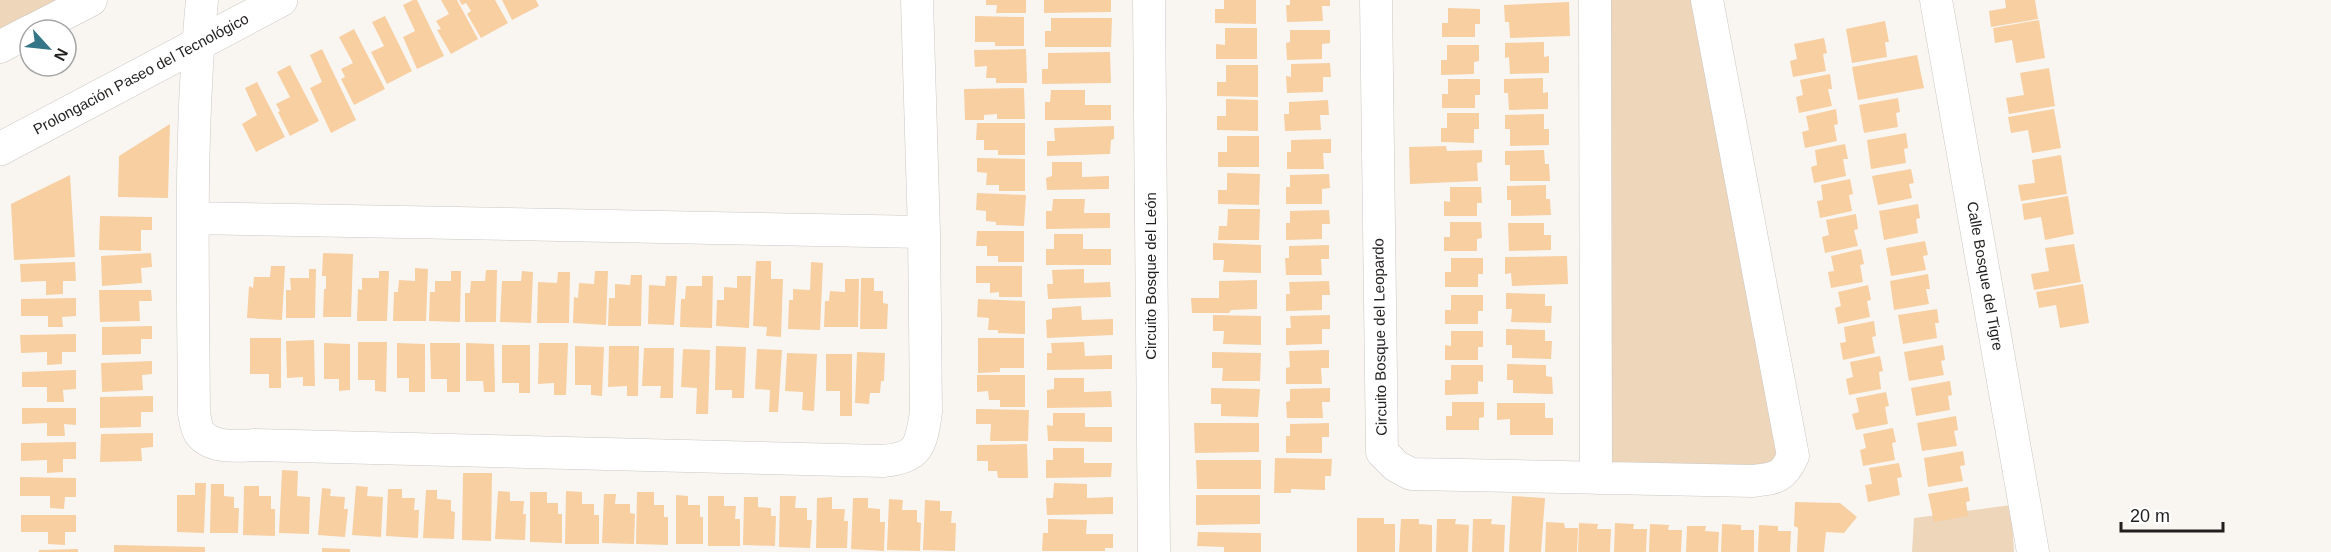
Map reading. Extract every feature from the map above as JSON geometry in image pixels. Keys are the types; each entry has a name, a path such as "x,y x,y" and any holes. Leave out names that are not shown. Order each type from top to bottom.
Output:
{"street":[{"path":"56,18 91,0"},
{"path":"202,0 198,44 193,219 194,413 199,432 211,442 233,446 884,461 902,459 914,452 922,438 926,412 924,232 917,0"},
{"name":"Prolongación Paseo del Tecnológico","path":"0,149 281,0"},
{"name":"Circuito Bosque del León","path":"1149,0 1154,552"},
{"name":"Circuito Bosque del Leopardo","path":"1376,0 1382,452 1396,466 1411,474 1753,481 1777,478 1788,468 1794,456 1708,0"},
{"path":"1594,0 1596,478"},
{"name":"Calle Bosque del Tigre","path":"1936,0 2033,552"},
{"path":"0,47 18,38"},
{"path":"193,219 924,232"}],"shaded area":[{"path":"0,0 60,0 26,18 18,18 18,22 0,32"},
{"path":"1603,0 1700,0 1784,464 1604,474"},
{"path":"2011,505 2014,552 1912,552 1914,518"}],"building":[{"path":"417,0 444,56 417,69 403,37 415,31 403,5"},
{"path":"441,0 457,0 478,39 451,54 437,30 441,29 436,21 449,14"},
{"path":"459,0 495,0 508,23 481,38 467,14 471,11 466,3 462,5"},
{"path":"502,0 536,0 539,6 512,20"},
{"path":"986,0 1026,0 1026,13 996,13 997,5 986,5"},
{"path":"1044,0 1111,0 1111,12 1044,13"},
{"path":"1224,0 1256,0 1256,24 1215,23 1215,9 1224,9"},
{"path":"1290,0 1330,0 1330,6 1322,6 1323,21 1287,22 1286,5 1290,5"},
{"path":"2005,0 2035,0 2038,19 1991,27 1989,11 2006,8"},
{"path":"1569,2 1570,36 1510,38 1509,22 1505,22 1504,5"},
{"path":"1448,8 1480,9 1480,24 1475,24 1475,37 1442,37 1442,23 1448,23"},
{"path":"385,16 412,71 387,84 371,52 384,46 372,22"},
{"path":"975,16 1024,17 1024,46 995,46 995,42 975,42"},
{"path":"1051,18 1112,18 1111,47 1045,47 1045,31 1051,31"},
{"path":"2039,20 2045,58 2016,63 2012,40 1995,43 1993,28"},
{"path":"1885,21 1889,42 1885,42 1887,57 1852,63 1846,29"},
{"path":"1225,28 1257,28 1257,59 1216,59 1216,44 1225,45"},
{"path":"354,29 385,89 354,105 341,79 345,77 341,69 353,63 339,37"},
{"path":"1290,30 1330,30 1330,43 1322,44 1322,59 1287,60 1286,43 1290,42"},
{"path":"1824,38 1827,53 1823,54 1826,71 1793,77 1790,61 1797,59 1794,44"},
{"path":"1544,42 1544,57 1549,56 1549,73 1510,74 1509,57 1505,58 1505,43"},
{"path":"1447,45 1479,45 1479,61 1474,62 1474,74 1441,75 1441,60 1447,60"},
{"path":"322,49 356,120 331,133 310,88 322,82 310,55"},
{"path":"1026,49 1027,83 996,83 996,78 986,78 987,66 975,67 974,50"},
{"path":"1110,52 1111,83 1042,84 1042,69 1048,69 1048,53"},
{"path":"1917,55 1924,88 1858,100 1852,67"},
{"path":"1330,63 1331,77 1323,77 1323,92 1287,93 1286,76 1291,77 1291,64"},
{"path":"290,65 319,121 290,136 276,104 290,97 277,72"},
{"path":"1226,65 1258,65 1258,97 1217,96 1217,82 1226,82"},
{"path":"2049,68 2055,106 2009,114 2006,98 2024,95 2020,73"},
{"path":"1830,74 1832,89 1828,89 1832,106 1799,113 1796,97 1803,95 1800,80"},
{"path":"1543,78 1543,93 1548,92 1548,109 1509,110 1508,93 1504,93 1504,79"},
{"path":"1448,79 1480,79 1480,95 1475,95 1475,108 1442,108 1442,94 1448,94"},
{"path":"257,82 285,137 256,152 242,124 257,115 245,88"},
{"path":"1024,88 1025,119 997,119 997,114 984,115 984,120 965,120 964,89"},
{"path":"1051,90 1085,90 1085,105 1111,105 1111,120 1045,120 1045,102 1050,102"},
{"path":"1898,98 1900,112 1896,113 1898,127 1864,133 1859,105"},
{"path":"1226,99 1258,100 1258,131 1217,130 1217,116 1226,116"},
{"path":"1328,100 1329,115 1320,115 1321,130 1285,131 1284,114 1289,114 1289,102"},
{"path":"1836,109 1838,124 1834,125 1837,141 1805,148 1802,132 1809,130 1806,116"},
{"path":"2054,109 2061,148 2032,153 2028,130 2011,133 2008,117"},
{"path":"1447,113 1479,113 1479,129 1474,129 1474,143 1441,142 1441,128 1447,128"},
{"path":"1544,114 1544,129 1549,129 1549,145 1510,146 1510,129 1505,129 1505,115"},
{"path":"977,123 1025,123 1025,155 998,155 998,150 984,150 984,140 976,140"},
{"path":"170,124 168,198 118,197 119,156"},
{"path":"1114,126 1114,139 1111,140 1110,154 1047,156 1047,141 1055,141 1054,128"},
{"path":"1906,133 1908,148 1904,149 1906,163 1871,169 1867,140"},
{"path":"1227,136 1259,136 1259,167 1218,167 1218,152 1227,152"},
{"path":"1331,139 1331,153 1323,153 1324,169 1287,169 1287,152 1291,152 1291,140"},
{"path":"1845,144 1848,159 1843,159 1846,176 1814,183 1811,167 1817,165 1815,150"},
{"path":"1446,146 1447,151 1482,150 1482,162 1477,163 1478,181 1410,184 1409,147"},
{"path":"1544,150 1545,164 1549,164 1550,181 1510,181 1510,165 1505,165 1505,151"},
{"path":"2061,155 2067,194 2021,201 2018,185 2035,183 2032,160"},
{"path":"977,158 1025,159 1025,191 999,191 999,185 986,185 987,173 977,172"},
{"path":"1052,162 1082,162 1082,177 1109,176 1109,189 1047,190 1046,178 1052,176"},
{"path":"1911,169 1914,183 1909,184 1912,198 1878,205 1872,176"},
{"path":"1227,173 1260,174 1259,205 1218,204 1218,190 1227,190"},
{"path":"1329,174 1330,188 1322,189 1322,204 1286,204 1286,187 1290,187 1290,175"},
{"path":"70,175 75,257 14,260 11,204"},
{"path":"1850,179 1853,194 1849,195 1852,211 1820,218 1817,201 1823,200 1821,185"},
{"path":"1546,185 1546,199 1550,199 1551,215 1511,216 1511,200 1507,200 1507,186"},
{"path":"1450,187 1481,187 1482,203 1477,203 1477,216 1444,216 1444,201 1450,202"},
{"path":"977,193 1026,195 1024,226 996,225 996,222 986,221 986,211 976,210"},
{"path":"2068,196 2074,234 2045,240 2041,217 2024,220 2022,204"},
{"path":"1053,199 1085,199 1084,213 1110,213 1110,228 1046,229 1046,211 1052,211"},
{"path":"1918,204 1920,218 1916,219 1918,233 1884,240 1879,211"},
{"path":"1228,209 1260,209 1259,240 1218,240 1219,226 1227,226"},
{"path":"1329,210 1330,224 1322,224 1322,239 1286,240 1286,223 1290,223 1290,211"},
{"path":"1856,214 1858,229 1854,230 1858,246 1825,253 1822,237 1829,235 1826,220"},
{"path":"100,216 152,217 152,230 141,230 141,251 99,250"},
{"path":"1450,222 1481,222 1482,238 1477,239 1477,251 1444,251 1444,237 1450,237"},
{"path":"1508,223 1544,223 1544,235 1551,235 1551,250 1509,251"},
{"path":"977,231 1024,231 1024,262 998,262 998,256 987,256 987,246 976,246"},
{"path":"1054,234 1083,234 1083,249 1111,249 1111,265 1046,265 1046,249 1054,249"},
{"path":"1925,241 1928,255 1923,256 1926,270 1891,276 1886,248"},
{"path":"1213,243 1261,245 1261,273 1223,272 1224,260 1213,260"},
{"path":"2074,244 2081,282 2034,290 2031,274 2049,271 2045,248"},
{"path":"1329,245 1329,259 1321,259 1322,275 1286,275 1285,258 1289,258 1289,246"},
{"path":"1861,249 1864,264 1860,265 1863,282 1831,288 1828,272 1834,271 1831,256"},
{"path":"151,253 152,267 141,268 142,283 102,286 101,256"},
{"path":"323,253 353,254 351,317 323,317 326,276 322,276"},
{"path":"1567,256 1568,284 1512,286 1511,273 1505,274 1505,257"},
{"path":"1451,258 1483,258 1483,274 1478,274 1478,287 1445,287 1445,272 1451,272"},
{"path":"756,261 771,261 771,279 783,279 781,337 766,336 767,327 753,326"},
{"path":"75,262 76,281 63,281 63,294 46,295 46,281 21,282 20,264"},
{"path":"811,262 823,263 820,330 788,329 789,300 793,300 793,289 810,290"},
{"path":"271,266 285,266 282,320 247,318 249,286 253,288 254,277 270,277"},
{"path":"976,266 1022,266 1022,297 999,297 999,292 990,293 990,283 976,283"},
{"path":"415,268 428,269 426,321 393,321 394,292 398,292 399,280 415,281"},
{"path":"309,269 316,269 315,318 286,318 286,290 291,290 290,278 309,278"},
{"path":"1084,269 1084,283 1110,282 1111,297 1048,299 1047,284 1053,284 1052,270"},
{"path":"486,270 497,270 496,322 465,322 465,293 470,293 471,281 485,281"},
{"path":"379,271 389,271 387,321 357,321 358,289 362,290 362,278 379,278"},
{"path":"451,271 461,271 460,322 429,321 430,292 435,292 435,281 451,281"},
{"path":"522,271 533,272 531,323 500,322 502,281 521,281"},
{"path":"595,271 608,271 606,325 573,323 574,297 578,298 579,283 594,284"},
{"path":"558,272 570,272 569,323 537,323 538,282 557,283"},
{"path":"1928,274 1930,289 1926,289 1929,304 1894,310 1890,281"},
{"path":"631,275 642,275 641,326 608,326 609,298 615,298 615,284 630,285"},
{"path":"666,276 677,276 674,325 648,324 649,285 665,286"},
{"path":"702,276 713,276 712,328 680,327 681,299 685,299 686,286 702,286"},
{"path":"737,276 751,276 749,328 716,326 717,300 724,300 724,287 737,288"},
{"path":"861,278 874,278 874,291 883,291 883,303 888,304 887,329 860,329"},
{"path":"845,279 859,279 858,327 824,327 825,301 829,301 830,291 845,292"},
{"path":"1257,280 1257,309 1231,310 1229,313 1192,313 1191,298 1219,298 1219,281"},
{"path":"1329,281 1330,295 1322,295 1322,310 1286,311 1286,294 1290,294 1289,282"},
{"path":"2083,284 2089,323 2060,328 2056,305 2039,308 2036,292"},
{"path":"1868,285 1871,300 1867,301 1870,317 1838,324 1835,308 1841,306 1838,292"},
{"path":"99,290 151,290 152,301 139,301 140,321 100,322"},
{"path":"1506,293 1545,294 1545,306 1552,306 1551,323 1511,322 1512,309 1506,309"},
{"path":"1451,295 1483,295 1483,311 1478,311 1478,324 1445,324 1445,310 1451,310"},
{"path":"76,298 76,316 62,317 63,327 48,327 48,316 21,316 21,299"},
{"path":"978,299 1025,301 1025,334 998,333 998,330 988,330 989,318 977,317"},
{"path":"1081,306 1082,320 1113,319 1113,335 1047,338 1046,320 1052,319 1052,308"},
{"path":"1937,309 1939,323 1935,323 1937,338 1903,344 1898,315"},
{"path":"1213,315 1261,316 1261,345 1223,344 1224,331 1213,331"},
{"path":"1330,315 1330,329 1322,329 1322,344 1286,345 1286,328 1291,328 1290,316"},
{"path":"1874,321 1876,336 1872,337 1875,353 1843,360 1840,343 1846,342 1844,327"},
{"path":"152,326 152,339 141,339 141,354 102,355 102,327"},
{"path":"1506,329 1545,330 1545,341 1552,341 1551,359 1512,358 1512,345 1506,345"},
{"path":"1451,331 1483,331 1483,347 1478,347 1478,360 1445,360 1445,345 1451,346"},
{"path":"76,334 76,352 62,352 62,364 47,365 47,352 21,353 20,335"},
{"path":"250,338 281,338 281,388 269,388 269,374 250,374"},
{"path":"978,338 1024,338 1024,368 1000,368 1000,372 978,373"},
{"path":"314,340 315,386 303,386 303,377 287,378 286,341"},
{"path":"358,342 387,342 386,392 375,391 375,380 358,380"},
{"path":"1084,342 1085,356 1112,355 1112,369 1047,370 1047,353 1052,353 1051,343"},
{"path":"324,343 350,344 350,390 339,391 339,379 324,379"},
{"path":"397,343 425,344 425,392 409,392 409,378 397,378"},
{"path":"430,343 460,343 460,392 447,392 447,379 431,379"},
{"path":"466,343 494,344 495,392 484,392 483,381 466,381"},
{"path":"539,343 568,343 566,395 554,395 554,383 538,384"},
{"path":"502,345 530,345 530,393 519,393 519,383 502,383"},
{"path":"1943,345 1945,360 1941,361 1944,375 1909,381 1904,352"},
{"path":"575,346 604,347 602,396 591,395 591,385 575,385"},
{"path":"609,346 639,346 638,396 627,396 627,386 608,387"},
{"path":"716,346 746,347 744,398 732,398 732,390 715,390"},
{"path":"644,348 674,348 673,398 660,398 661,386 642,386"},
{"path":"683,349 710,350 708,414 696,414 697,388 681,387"},
{"path":"757,349 782,350 778,412 769,412 770,390 755,389"},
{"path":"1329,350 1329,368 1321,368 1322,384 1286,384 1286,368 1290,367 1289,351"},
{"path":"857,352 885,353 884,381 881,381 880,393 870,393 869,404 855,403"},
{"path":"1212,352 1261,353 1260,381 1222,381 1223,368 1212,368"},
{"path":"787,353 817,354 814,411 802,410 803,392 785,391"},
{"path":"826,354 852,354 852,416 840,416 840,391 826,391"},
{"path":"1880,356 1883,371 1879,372 1881,389 1849,395 1846,379 1853,377 1850,362"},
{"path":"152,361 152,374 142,375 143,390 102,392 101,363"},
{"path":"1507,364 1546,365 1546,376 1552,377 1553,394 1513,393 1513,380 1507,380"},
{"path":"1451,365 1483,365 1483,382 1478,381 1478,394 1445,395 1445,380 1451,380"},
{"path":"76,370 76,389 63,390 64,402 47,402 47,387 22,387 22,372"},
{"path":"977,375 1025,375 1025,407 1000,407 1000,400 989,400 988,391 977,392"},
{"path":"1054,378 1084,378 1084,392 1111,391 1112,407 1047,408 1047,390 1054,389"},
{"path":"1950,381 1952,395 1948,396 1950,410 1916,416 1911,388"},
{"path":"1211,388 1260,389 1258,417 1221,416 1221,404 1211,404"},
{"path":"1330,388 1330,402 1322,402 1323,418 1287,418 1286,402 1290,401 1290,389"},
{"path":"1886,392 1889,406 1885,407 1888,424 1856,430 1852,414 1859,412 1856,398"},
{"path":"153,396 153,412 141,412 141,427 100,428 100,397"},
{"path":"1452,402 1484,402 1484,417 1479,418 1479,430 1446,430 1446,416 1452,416"},
{"path":"1497,403 1545,403 1545,418 1553,418 1553,435 1510,435 1510,419 1497,420"},
{"path":"22,408 76,408 76,425 64,424 65,436 47,436 47,423 22,424"},
{"path":"976,409 1029,410 1028,441 990,441 991,424 976,424"},
{"path":"1053,413 1085,413 1085,427 1112,427 1112,442 1048,441 1047,425 1053,426"},
{"path":"1956,416 1958,430 1954,431 1957,446 1922,451 1917,423"},
{"path":"1194,423 1259,423 1259,452 1195,453"},
{"path":"1329,423 1329,437 1322,437 1322,453 1286,453 1286,436 1290,436 1290,424"},
{"path":"1893,428 1896,442 1892,443 1895,460 1863,466 1860,450 1866,448 1863,434"},
{"path":"153,433 153,447 141,448 142,461 100,462 101,434"},
{"path":"76,442 76,459 63,459 63,472 47,473 47,460 21,461 21,443"},
{"path":"1027,444 1028,478 998,478 997,471 988,471 988,461 977,461 977,445"},
{"path":"1053,448 1084,448 1084,463 1112,463 1111,477 1046,478 1046,460 1053,460"},
{"path":"1963,451 1965,465 1960,466 1963,481 1928,487 1924,458"},
{"path":"1275,458 1332,459 1331,476 1325,476 1325,490 1291,489 1291,493 1274,493"},
{"path":"1196,460 1261,460 1261,489 1197,489"},
{"path":"1899,463 1902,477 1897,478 1900,495 1868,502 1865,485 1872,484 1869,468"},
{"path":"282,470 298,471 297,496 310,497 309,534 279,533"},
{"path":"463,473 492,473 491,541 462,540"},
{"path":"20,477 76,478 76,497 65,497 64,509 50,508 50,496 20,496"},
{"path":"195,483 206,483 204,533 177,532 177,495 195,495"},
{"path":"1054,483 1087,484 1087,498 1113,497 1113,514 1047,515 1046,498 1053,498"},
{"path":"211,484 224,484 224,496 234,497 234,508 239,508 238,533 210,533"},
{"path":"244,486 259,486 259,496 271,496 271,509 275,509 275,536 243,535"},
{"path":"356,486 368,487 367,496 383,497 381,537 352,535"},
{"path":"1968,487 1970,501 1966,502 1968,516 1934,522 1928,494"},
{"path":"322,488 331,489 330,496 345,497 344,509 348,509 345,537 318,535"},
{"path":"388,489 402,489 402,498 415,498 414,510 419,510 418,538 386,536"},
{"path":"426,490 437,490 437,499 451,500 451,511 455,512 454,539 423,538"},
{"path":"498,491 510,492 510,501 524,501 525,540 495,539"},
{"path":"566,491 582,492 582,504 594,504 594,515 599,515 599,544 565,544"},
{"path":"530,492 547,492 547,503 558,503 558,514 562,514 562,543 530,542"},
{"path":"637,492 654,492 654,505 664,505 664,517 668,517 668,545 636,544"},
{"path":"604,494 616,494 615,504 630,504 630,513 635,514 634,544 602,543"},
{"path":"676,495 688,496 688,505 700,505 700,517 703,517 703,544 676,544"},
{"path":"1196,495 1260,495 1260,524 1196,525"},
{"path":"708,496 724,496 724,506 736,506 735,519 740,519 740,546 708,546"},
{"path":"780,496 796,496 795,508 807,508 807,520 812,520 810,548 779,547"},
{"path":"1512,496 1545,498 1541,552 1509,552"},
{"path":"744,497 758,497 758,507 771,508 771,516 776,516 775,546 743,545"},
{"path":"832,497 832,509 845,509 844,521 848,521 847,548 816,548 817,498"},
{"path":"853,498 868,498 868,508 880,509 880,522 885,522 884,551 851,549"},
{"path":"889,499 903,500 902,510 917,510 917,522 921,523 920,551 887,550"},
{"path":"925,500 940,501 940,511 952,511 951,523 956,523 955,551 923,550"},
{"path":"1795,502 1840,503 1857,517 1844,533 1826,532 1824,552 1797,552 1798,528 1794,526"},
{"path":"21,515 76,515 76,532 65,532 65,545 48,544 48,532 21,532"},
{"path":"1357,518 1384,518 1384,524 1395,524 1395,552 1357,552"},
{"path":"1048,519 1087,520 1086,534 1113,534 1113,548 1105,548 1105,551 1042,551 1043,533 1048,533"},
{"path":"1401,519 1419,519 1419,524 1432,525 1432,552 1399,552"},
{"path":"1437,519 1456,519 1455,524 1469,525 1468,552 1436,552"},
{"path":"1473,519 1492,519 1491,524 1505,525 1504,552 1472,552"},
{"path":"1546,522 1564,523 1565,528 1578,528 1577,552 1545,552"},
{"path":"1579,523 1598,524 1597,529 1611,529 1610,552 1578,552"},
{"path":"1615,523 1634,524 1633,529 1647,529 1646,552 1614,552"},
{"path":"1650,524 1669,525 1668,530 1682,530 1681,552 1649,552"},
{"path":"1722,524 1741,525 1741,530 1754,530 1754,552 1721,552"},
{"path":"1759,525 1778,526 1778,531 1791,531 1790,552 1758,552"},
{"path":"1687,526 1706,526 1705,531 1719,532 1718,552 1686,552"},
{"path":"1198,532 1261,533 1261,552 1224,552 1224,547 1197,546"},
{"path":"114,545 205,547 205,552 114,552"},
{"path":"322,548 350,549 350,552 322,552"},
{"path":"78,549 78,552 39,552 39,550"}]}
